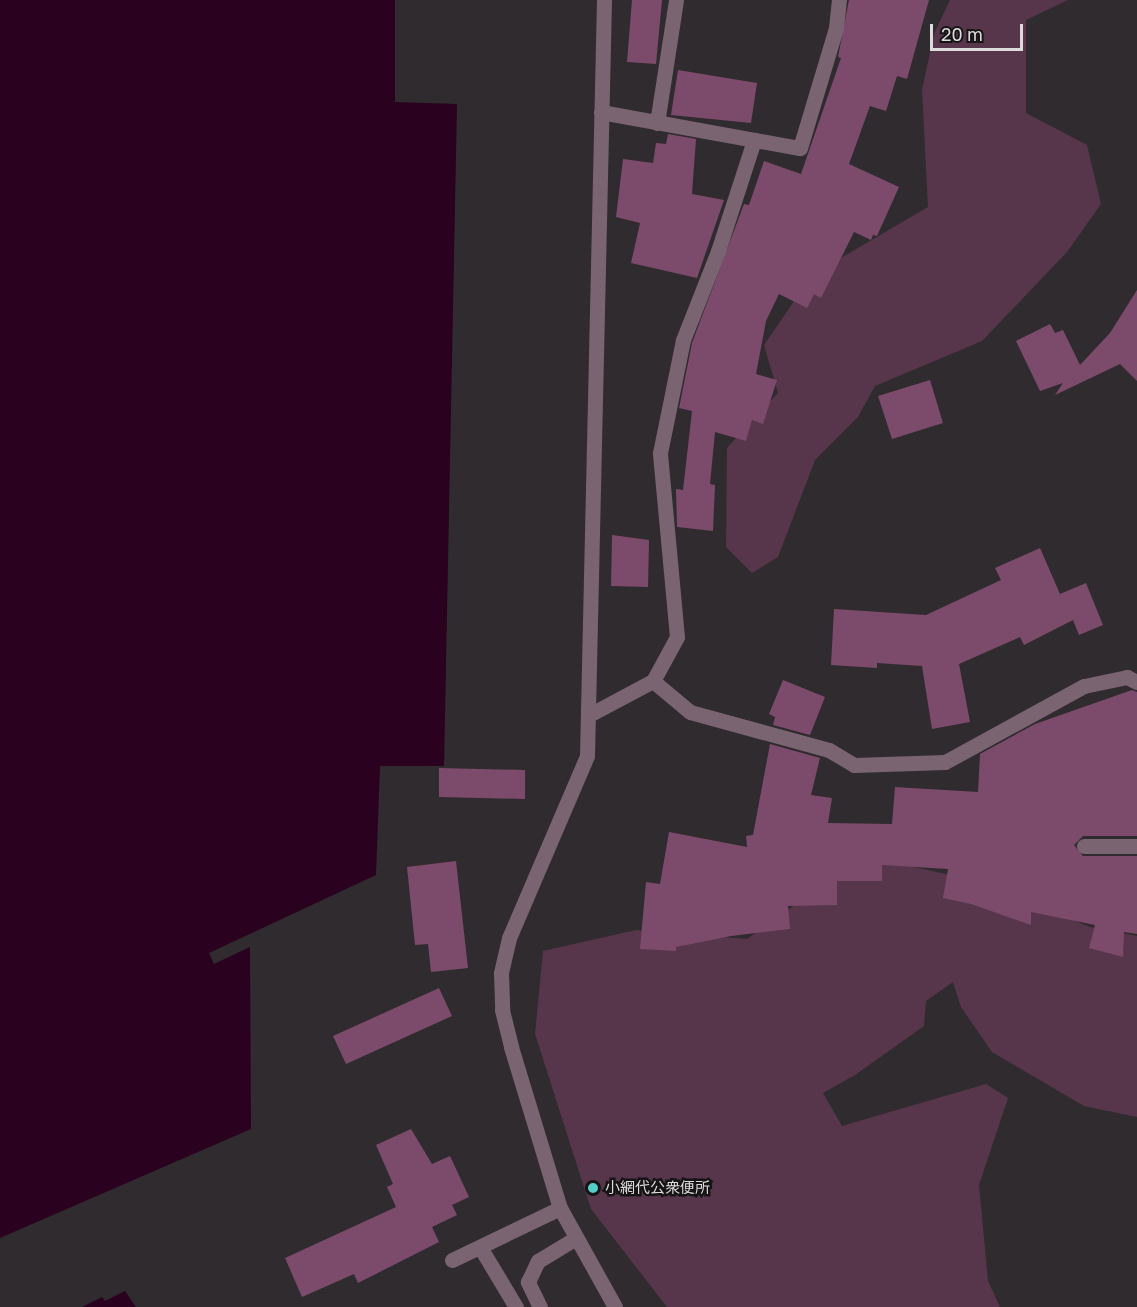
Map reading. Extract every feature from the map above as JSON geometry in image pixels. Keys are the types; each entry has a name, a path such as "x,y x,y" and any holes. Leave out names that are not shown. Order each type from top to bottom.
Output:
{"street":[{"path":"604,0 587,756 509,938 501,973 502,1010 511,1047 560,1208 615,1307"},
{"path":"657,123 676,0"},
{"path":"601,112 800,148 836,28 839,0"},
{"path":"589,715 653,681 677,637 660,453 683,340 718,251 754,140"},
{"path":"653,681 690,712 830,750 854,765 945,762 1084,686 1126,677 1137,682"},
{"path":"1084,846 1137,846"},
{"path":"452,1260 560,1208"},
{"path":"540,1307 528,1282 537,1261 576,1238"},
{"path":"480,1247 516,1307"}],"shaded area":[{"path":"0,0 395,0 395,102 457,104 444,766 380,766 376,875 209,953 214,964 250,947 251,1129 0,1238"},
{"path":"950,0 1068,0 1026,20 1026,113 1087,145 1101,204 1067,252 982,341 875,386 858,417 815,460 778,557 752,573 726,547 727,448 778,393 764,345 812,275 928,207 922,90 934,34"},
{"path":"864,856 973,880 1090,927 1137,936 1137,1117 1084,1106 992,1052 961,1007 953,982 926,1001 924,1026 855,1075 823,1093 842,1126 986,1084 1008,1098 979,1185 988,1281 1000,1307 667,1307 591,1209 535,1034 543,951 636,930 747,939"},
{"path":"125,1291 136,1307 82,1307 102,1297 105,1301"}],"building":[{"path":"632,0 662,0 656,64 627,62"},
{"path":"849,0 929,0 907,79 897,76 886,111 870,106 849,164 899,187 877,236 873,235 871,240 854,232 821,298 814,294 807,308 779,294 766,321 756,374 777,380 763,424 752,420 746,441 715,432 710,484 715,485 713,531 677,527 676,489 683,490 692,411 679,408 692,343 744,204 749,205 764,161 801,174 841,58 838,57"},
{"path":"678,70 757,83 751,123 671,115"},
{"path":"668,134 696,139 692,194 724,200 697,278 631,263 640,223 616,217 623,159 653,163 656,143 666,144"},
{"path":"1137,290 1137,381 1120,364 1055,395 1063,383 1040,391 1016,341 1050,324 1055,333 1063,330 1080,365 1110,333"},
{"path":"930,380 943,423 892,439 878,396"},
{"path":"612,535 649,540 648,587 611,586"},
{"path":"1040,548 1060,594 1086,583 1103,625 1079,635 1073,620 1024,645 1020,637 959,664 970,722 932,729 922,666 877,663 877,668 831,665 834,609 926,615 1001,580 995,568"},
{"path":"783,680 825,697 810,735 773,725 775,717 769,714"},
{"path":"1132,690 1137,692 1137,836 1083,836 1074,845 1083,856 1137,856 1137,934 1124,932 1123,957 1089,948 1095,925 1031,912 1031,925 971,904 943,898 948,869 882,865 882,881 837,881 837,905 788,906 790,929 731,936 676,947 676,951 640,949 646,882 660,884 669,832 747,847 746,836 753,835 770,744 820,758 811,795 832,798 828,823 892,824 895,787 978,792 980,754 1035,724"},
{"path":"439,768 525,770 525,799 439,797"},
{"path":"456,861 468,968 431,972 428,944 415,945 407,867"},
{"path":"439,988 452,1016 346,1064 333,1036"},
{"path":"411,1129 432,1164 450,1156 469,1197 452,1205 457,1215 432,1227 439,1242 358,1283 354,1274 302,1297 285,1258 396,1207 387,1187 393,1184 376,1145"}],"place":[{"name":"小網代公衆便所","path":"593,1188"}]}
